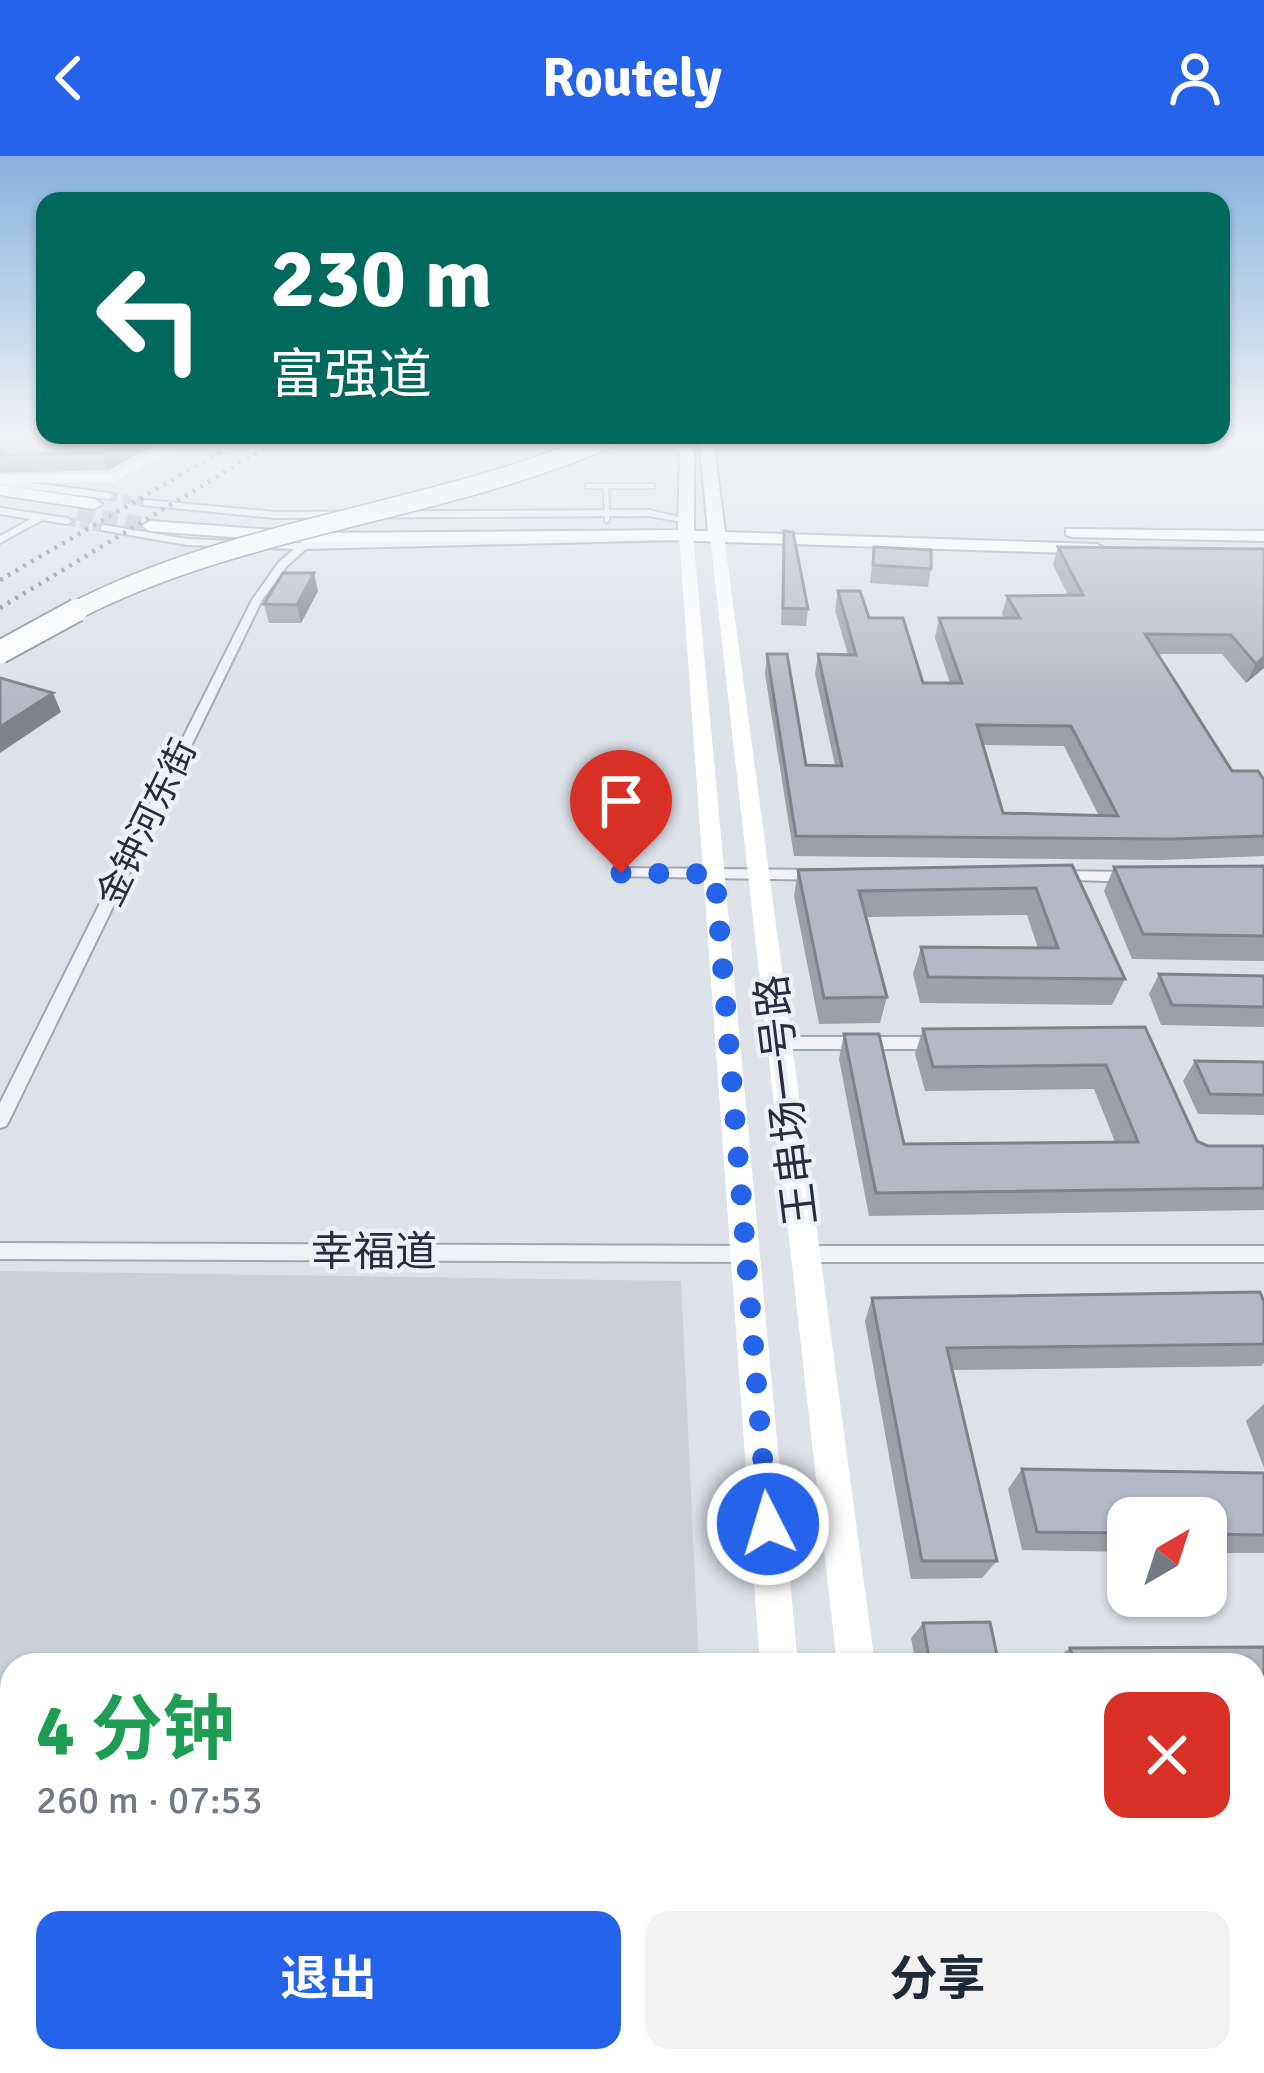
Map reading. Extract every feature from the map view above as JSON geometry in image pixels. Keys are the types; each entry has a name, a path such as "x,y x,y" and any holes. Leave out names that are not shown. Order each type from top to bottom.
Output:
{"highway":[{"path":"0,634 90,587 192,548 300,521"},
{"path":"0,652 106,595 179,565 336,521"}],"main road":[{"path":"160,521 308,542 686,527 1264,553"},
{"path":"173,521 373,521"},
{"path":"620,521 635,527"},
{"path":"686,521 686,527"},
{"path":"715,521 716,528"},
{"name":"王串场一号路","path":"686,527 778,1653"},
{"path":"716,528 1264,536"},
{"name":"王串场一号路","path":"716,528 855,1653"}],"street":[{"path":"0,540 33,521"},
{"path":"646,521 686,527"},
{"path":"104,528 188,542 308,542 651,540 686,527"},
{"name":"金钟河东街","path":"0,1121 257,600 283,564 308,542"},
{"path":"621,873 828,875"},
{"path":"1035,876 1149,877"},
{"path":"781,1043 965,1043"},
{"name":"幸福道","path":"0,1251 747,1254"},
{"path":"806,1254 1264,1254"}],"shaded area":[{"path":"0,1271 681,1281 698,1653 0,1653"}],"building":[{"path":"784,531 793,532 808,609 783,608"},
{"path":"874,547 931,550 931,569 873,565"},
{"path":"1058,547 1264,549 1264,657 1256,664 1231,635 1145,634 1232,771 1258,771 1264,780 1264,836 796,836 767,654 787,654 806,765 842,766 818,654 856,655 838,591 860,591 869,618 903,618 923,683 962,683 939,618 1020,618 1007,596 1083,595","holes":["977,725 1071,726 1118,816 1003,813"]},
{"path":"283,573 314,573 297,605 264,604"},
{"path":"0,678 53,693 0,727"},
{"path":"1072,865 1125,979 928,977 921,947 1058,948 1036,888 859,891 887,997 824,998 798,870"},
{"path":"1264,866 1264,936 1143,934 1114,867"},
{"path":"1159,974 1264,976 1264,1007 1172,1005"},
{"path":"1145,1027 1197,1141 1208,1146 1264,1146 1264,1188 876,1193 844,1034 879,1034 904,1144 1138,1142 1106,1065 933,1067 923,1029"},
{"path":"1195,1061 1264,1062 1264,1095 1210,1094"},
{"path":"1260,1292 1264,1344 947,1348 997,1561 922,1561 872,1298"},
{"path":"1022,1469 1264,1473 1264,1535 1227,1534 1227,1497 1107,1497 1107,1533 1037,1532"},
{"path":"990,1622 996,1653 928,1653 923,1623"},
{"path":"1264,1647 1264,1653 1071,1653 1070,1648"}],"tunnel":[{"path":"69,521 104,528"},
{"path":"125,521 150,526"}],"railway":[{"path":"0,580 101,521"},
{"path":"0,608 143,521"}],"route":[{"path":"621,873 715,874 768,1524"}]}
